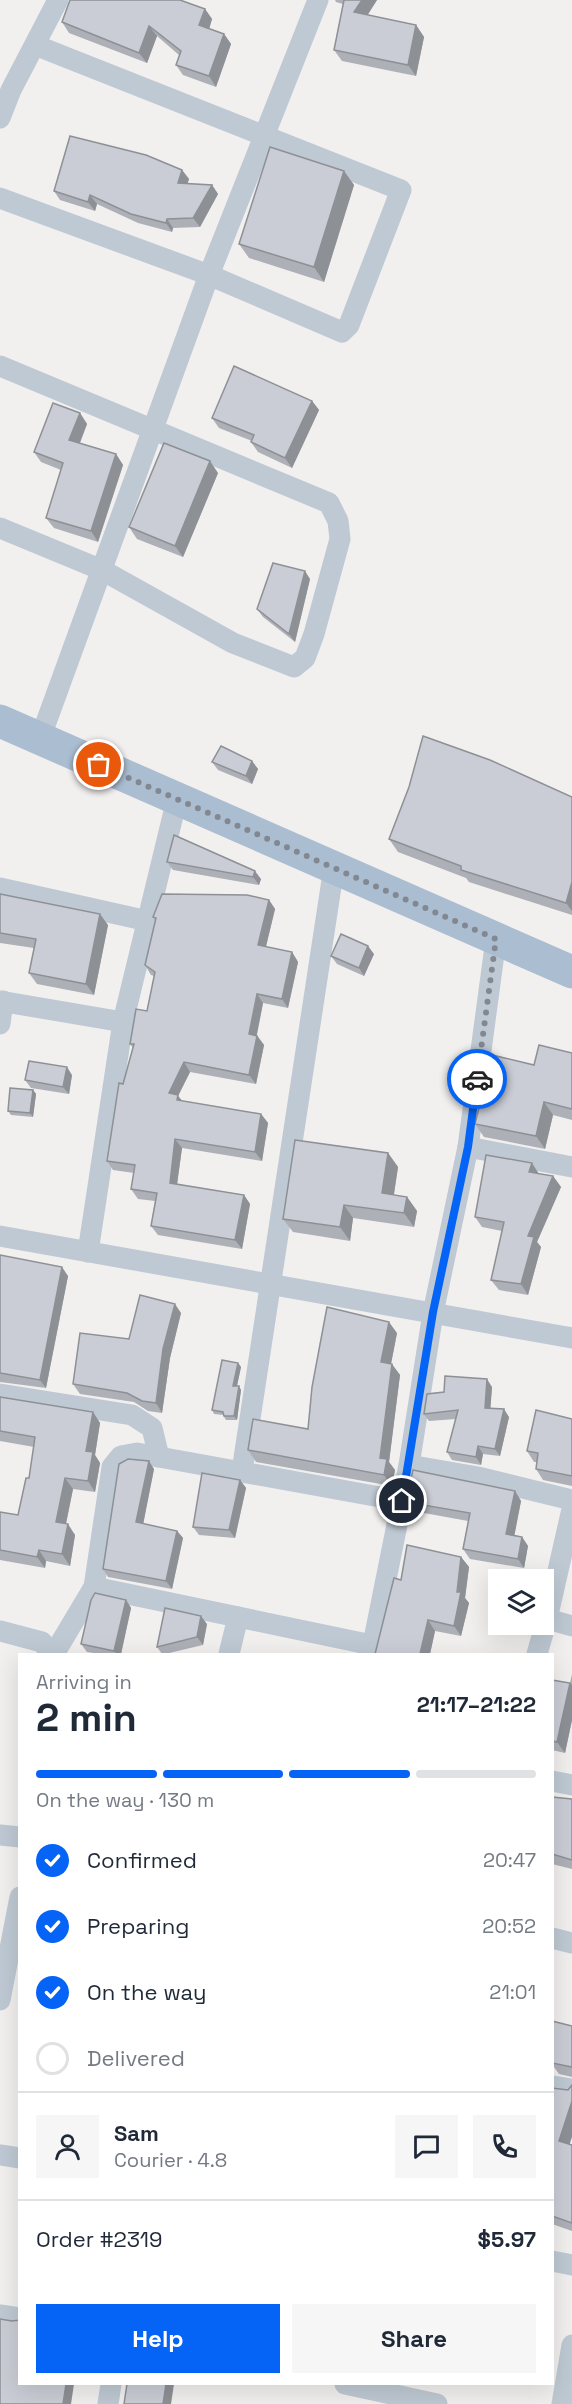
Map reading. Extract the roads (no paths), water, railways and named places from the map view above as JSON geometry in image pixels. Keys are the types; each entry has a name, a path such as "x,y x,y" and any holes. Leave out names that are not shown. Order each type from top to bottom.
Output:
{"main road":[{"path":"0,721 572,972"}],"street":[{"path":"0,118 6,88 35,45 58,0"},
{"path":"40,739 209,275 318,0"},
{"path":"0,198 209,275 332,330 342,332 349,325 401,190 35,45"},
{"path":"0,366 154,428 329,503 338,521 340,539 305,658 294,667 243,647 102,570 0,528"},
{"path":"88,1252 123,1022 177,799"},
{"path":"242,1471 333,867"},
{"path":"0,888 148,921"},
{"path":"94,1587 238,1617 372,1650 409,1465 433,1312 468,1147 496,939"},
{"path":"0,1024 2,1001 123,1022"},
{"path":"468,1147 572,1167"},
{"path":"0,1236 572,1338"},
{"path":"0,1394 132,1414 152,1428 159,1457"},
{"path":"53,1653 94,1587 112,1467 121,1456 137,1453 402,1501"},
{"path":"409,1465 478,1477 572,1500"},
{"path":"554,1588 572,1509"},
{"path":"229,1653 238,1617"},
{"path":"554,1621 572,1626"},
{"path":"0,1631 42,1642 51,1653"},
{"path":"537,1653 542,1635"},
{"path":"554,1781 572,1785"},
{"path":"0,1835 18,1837"},
{"path":"5,1995 18,1910"},
{"path":"554,1938 572,1943"},
{"path":"554,2086 572,2089"},
{"path":"0,2155 18,2158"},
{"path":"554,2261 572,2265"},
{"path":"0,2315 18,2318"},
{"path":"562,2404 572,2345"},
{"path":"108,2404 111,2385"},
{"path":"350,2385 437,2404"}]}
